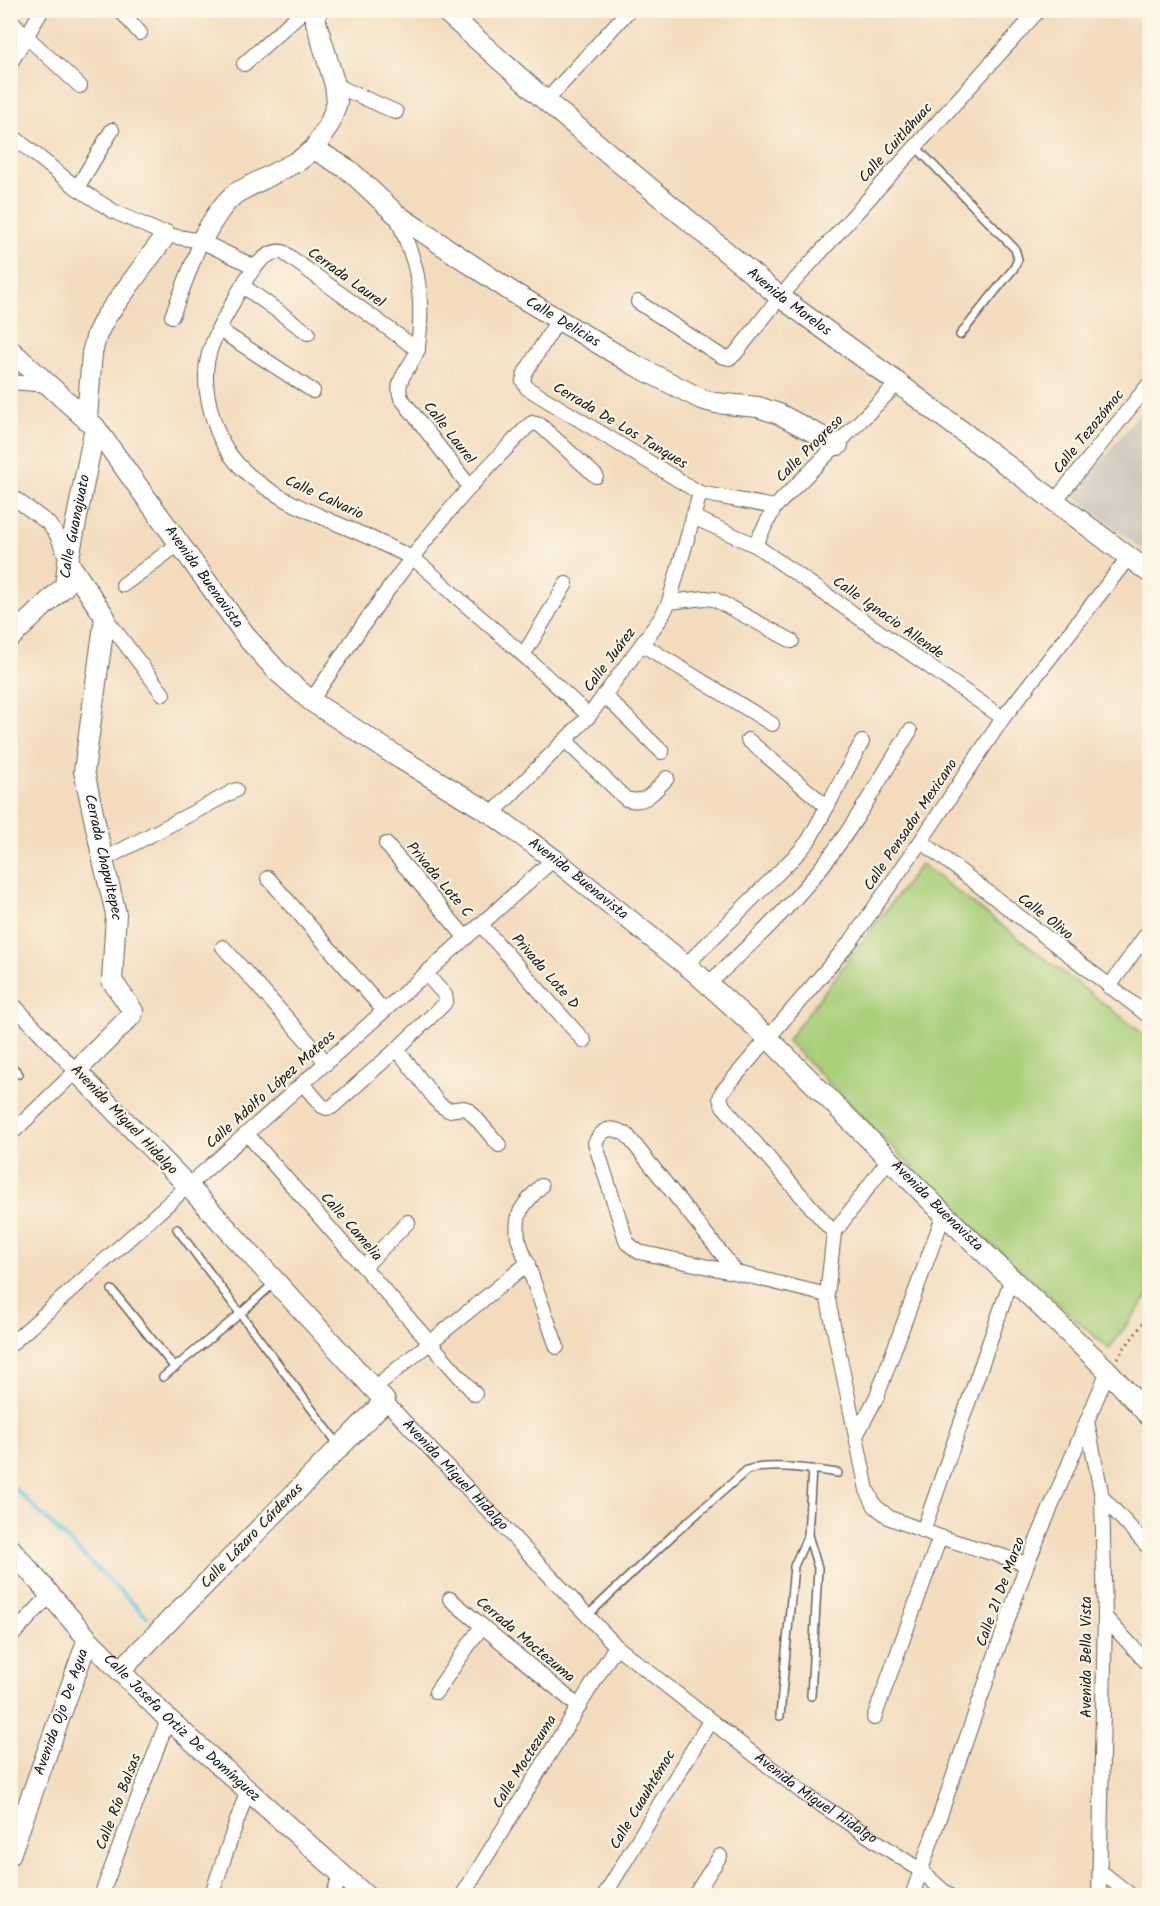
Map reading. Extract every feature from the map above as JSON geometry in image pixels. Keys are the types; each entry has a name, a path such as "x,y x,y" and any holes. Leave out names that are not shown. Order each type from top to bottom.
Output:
{"street":[{"path":"10,64 42,10"},
{"path":"120,10 140,33"},
{"path":"244,64 304,10"},
{"path":"172,316 201,241 221,207 236,193 290,167 314,149 330,123 338,102 316,22 316,10"},
{"name":"Avenida Morelos","path":"444,10 546,101 780,297 898,383 1149,573"},
{"path":"546,101 629,10"},
{"name":"Calle Cuitláhuac","path":"639,302 721,356 729,358 735,354 780,297 1039,10"},
{"path":"10,19 80,86"},
{"path":"335,85 396,112"},
{"path":"77,188 112,130"},
{"path":"10,134 77,188 113,211 166,235 201,241 255,267"},
{"name":"Calle Delicias","path":"314,149 349,170 396,214 509,290 631,363 701,399 715,403 758,407 779,414 838,444"},
{"name":"Calle Laurel","path":"311,700 412,558 470,487 401,398 398,390 399,383 418,350 420,324 417,275 396,214"},
{"path":"91,422 92,353 97,334 105,318 166,235"},
{"name":"Cerrada Laurel","path":"255,267 270,253 283,252 418,350"},
{"name":"Calle Calvario","path":"255,267 218,329 205,363 205,381 216,428 224,447 238,465 287,501 412,558 524,654 589,716"},
{"path":"243,286 308,333"},
{"name":"Cerrada De Los Tanques","path":"558,320 525,373 523,381 527,388 700,494 775,507"},
{"path":"218,329 313,391"},
{"name":"Avenida Buenavista","path":"10,350 91,422 249,640 278,672 311,700 400,759 492,813 554,859 686,965 769,1039 944,1214 1108,1371 1149,1417"},
{"path":"10,382 49,385"},
{"name":"Calle Progreso","path":"755,545 775,507 898,383"},
{"name":"Calle Tezozómoc","path":"1054,502 1149,383"},
{"name":"Calle Guanajuato","path":"10,638 63,591 67,581 68,562 91,422"},
{"path":"470,487 532,423 540,426 596,476"},
{"name":"Calle Juárez","path":"492,813 589,716 643,645 669,602 700,494"},
{"path":"10,495 48,523 57,535 68,562 105,617 163,694"},
{"name":"Calle Ignacio Allende","path":"693,518 755,545 1003,718"},
{"path":"123,585 180,543"},
{"name":"Calle Pensador Mexicano","path":"834,1233 723,1106 720,1098 722,1092 851,941 921,842 1003,718 1128,558"},
{"path":"524,654 566,584"},
{"path":"669,602 714,599 792,640"},
{"name":"Cerrada Chapultepec","path":"76,1071 132,1016 133,1011 112,981 116,914 84,771 105,617"},
{"path":"643,645 772,724"},
{"path":"604,695 662,752"},
{"path":"708,984 771,926 820,870 910,731"},
{"path":"748,740 827,807"},
{"path":"566,741 627,799 637,802 645,799 668,778"},
{"path":"686,965 809,840 862,742"},
{"path":"103,860 236,790"},
{"name":"Calle Olivo","path":"921,842 1149,1017"},
{"name":"Privada Lote C","path":"386,844 466,938"},
{"name":"Calle Adolfo López Mateos","path":"10,1345 554,859"},
{"path":"268,878 384,1011"},
{"name":"Privada Lote D","path":"481,925 584,1041"},
{"path":"1109,987 1149,928"},
{"path":"223,947 327,1063"},
{"path":"303,1084 322,1106 332,1107 397,1049 446,1000 445,995 426,974"},
{"name":"Avenida Miguel Hidalgo","path":"10,1001 189,1187 616,1646 803,1793 920,1870 949,1896"},
{"path":"397,1049 439,1104 448,1110 464,1108 469,1110 499,1145"},
{"path":"10,1135 76,1071"},
{"path":"737,1274 627,1135 617,1129 608,1129 599,1135 595,1143 627,1243 632,1248 737,1274 827,1294"},
{"name":"Calle Camelia","path":"247,1134 475,1394"},
{"path":"889,1159 834,1233 827,1294 867,1490 875,1506 890,1518 940,1537 1028,1564"},
{"path":"541,1186 520,1210 516,1222 518,1238 557,1347"},
{"path":"857,1434 877,1396 944,1214"},
{"path":"363,1267 408,1222"},
{"path":"380,1394 430,1342 528,1263"},
{"path":"923,1531 1012,1278"},
{"name":"Calle 21 De Marzo","path":"912,1896 1028,1564 1108,1371"},
{"name":"Calle Lázaro Cárdenas","path":"120,1671 340,1446 380,1394"},
{"name":"Avenida Bella Vista","path":"1087,1421 1102,1497 1105,1617 1099,1896"},
{"path":"1102,1497 1149,1550"},
{"path":"874,1718 940,1537"},
{"name":"Calle Josefa Ortiz De Domínguez","path":"10,1548 88,1639 168,1719 366,1896"},
{"path":"10,1638 51,1594"},
{"name":"Cerrada Moctezuma","path":"450,1599 579,1707"},
{"path":"1105,1617 1149,1666"},
{"path":"436,1692 482,1626"},
{"name":"Avenida Ojo De Agua","path":"10,1855 88,1639"},
{"name":"Calle Moctezuma","path":"462,1896 616,1646"},
{"name":"Calle Río Balsas","path":"101,1896 168,1719"},
{"name":"Calle Cuauhtémoc","path":"604,1896 710,1721"},
{"path":"211,1896 248,1789"},
{"path":"694,1896 720,1856"},
{"path":"1101,1871 1132,1896"},
{"path":"333,1896 341,1873"}],"lane":[{"path":"915,146 1015,249 1018,260 960,335"},
{"path":"10,1064 19,1074"},
{"path":"177,1229 340,1446"},
{"path":"163,1377 275,1282"},
{"path":"111,1290 175,1368"},
{"path":"587,1616 674,1534 747,1470 758,1467 812,1469 838,1473"},
{"path":"811,1696 818,1568 808,1535 812,1469"},
{"path":"780,1716 794,1566 808,1535"}],"path":[{"path":"1108,1371 1149,1314"}],"shaded area":[{"path":"1149,402 1149,555 1073,495"}],"green space":[{"path":"921,864 1149,1038 1149,1294 1109,1349 970,1225 787,1041"}],"waterway":[{"path":"10,1484 147,1617"}]}
